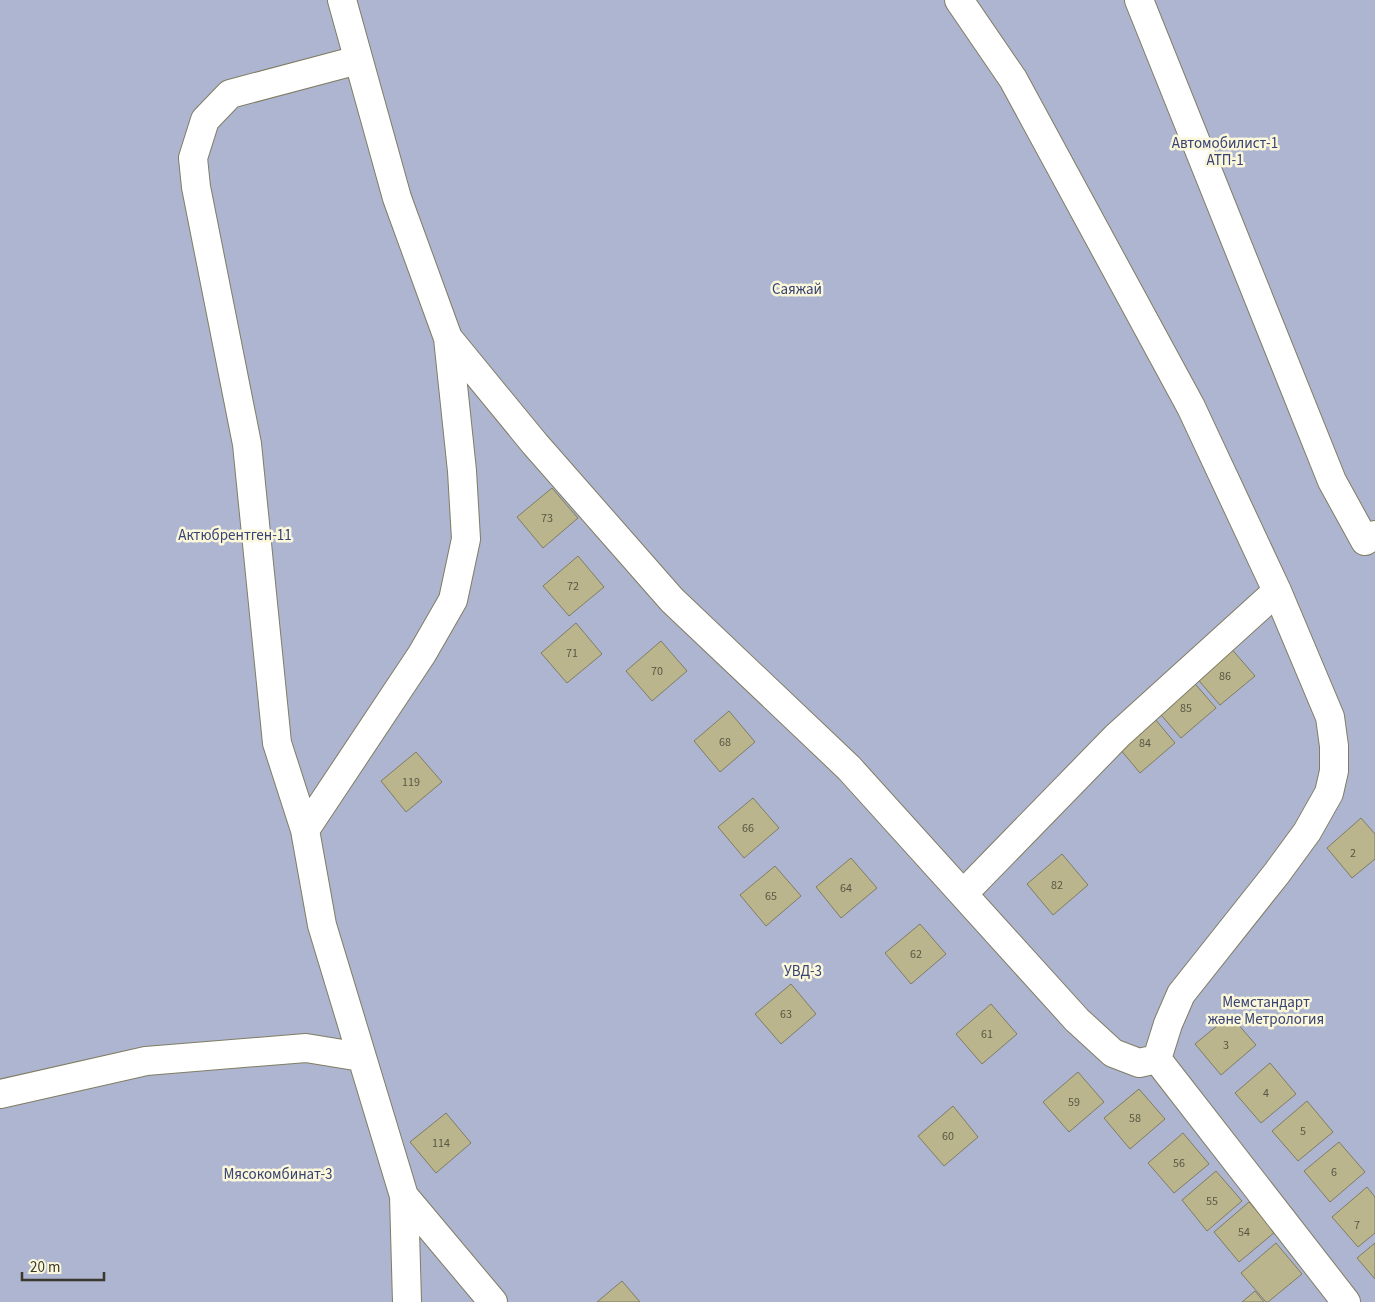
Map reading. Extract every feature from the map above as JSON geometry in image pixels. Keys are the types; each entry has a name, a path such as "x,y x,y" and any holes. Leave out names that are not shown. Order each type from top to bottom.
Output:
{"street":[{"path":"306,830 422,654 454,600 466,539 462,471 448,338 397,198 342,0"},
{"path":"959,0 1013,78 1191,407 1277,591 1330,717 1334,746 1334,771 1329,793 1306,832 1277,873 1181,994 1168,1024 1157,1059"},
{"path":"1139,0 1332,481 1365,541 1375,535"},
{"path":"358,60 230,94 205,120 194,158 196,187 247,444 277,743 306,830 322,925 404,1196 407,1302"},
{"path":"448,338 535,444 672,600 848,768 1078,1020 1112,1053 1140,1063 1157,1059"},
{"path":"964,893 1117,736 1277,591"},
{"path":"0,1094 146,1061 306,1048 361,1056"},
{"path":"1157,1059 1346,1302"},
{"path":"404,1196 493,1302"}],"green space":[{"path":"0,0 1375,0 1375,1302 0,1302"}],"building":[{"path":"552,488 578,518 543,548 517,517"},
{"path":"578,556 604,587 569,616 543,586"},
{"path":"576,623 602,654 567,683 541,653"},
{"path":"661,641 687,671 652,701 626,671"},
{"path":"1229,646 1255,676 1220,705 1194,675"},
{"path":"1190,678 1216,708 1181,738 1155,708"},
{"path":"729,711 755,742 720,772 694,741"},
{"path":"1150,713 1175,743 1140,773 1115,743"},
{"path":"416,752 442,782 406,812 381,781"},
{"path":"753,798 779,828 744,858 718,827"},
{"path":"1361,818 1375,834 1375,859 1352,878 1327,848"},
{"path":"1062,854 1088,885 1053,915 1027,884"},
{"path":"851,858 877,888 841,918 816,887"},
{"path":"775,866 801,896 766,926 740,895"},
{"path":"920,924 946,954 911,984 885,953"},
{"path":"791,984 816,1014 781,1044 755,1014"},
{"path":"991,1004 1017,1034 982,1064 956,1034"},
{"path":"1230,1015 1256,1045 1221,1075 1195,1044"},
{"path":"1270,1063 1296,1094 1261,1123 1235,1093"},
{"path":"1078,1072 1104,1102 1069,1132 1043,1102"},
{"path":"1139,1089 1165,1119 1130,1149 1104,1118"},
{"path":"1307,1101 1333,1132 1298,1161 1272,1131"},
{"path":"953,1106 978,1137 944,1166 918,1136"},
{"path":"446,1113 471,1143 436,1173 410,1142"},
{"path":"1183,1133 1209,1164 1174,1193 1148,1163"},
{"path":"1339,1142 1365,1172 1330,1202 1304,1171"},
{"path":"1216,1171 1242,1201 1207,1231 1182,1200"},
{"path":"1367,1187 1375,1197 1375,1233 1358,1247 1332,1217"},
{"path":"1249,1202 1275,1232 1239,1262 1214,1232"},
{"path":"1276,1243 1302,1274 1266,1302 1241,1273"},
{"path":"1375,1243 1375,1279 1357,1258"},
{"path":"622,1281 640,1302 597,1302"},
{"path":"1255,1291 1264,1302 1242,1302"}],"park label":[{"name":"Автомобилист-1 АТП-1","path":"1225,152"},
{"name":"Саяжай","path":"797,289"},
{"name":"Актюбрентген-11","path":"235,535"},
{"name":"УВД-3","path":"803,971"},
{"name":"Мемстандарт және Метрология","path":"1266,1010"},
{"name":"Мясокомбинат-3","path":"278,1174"}]}
